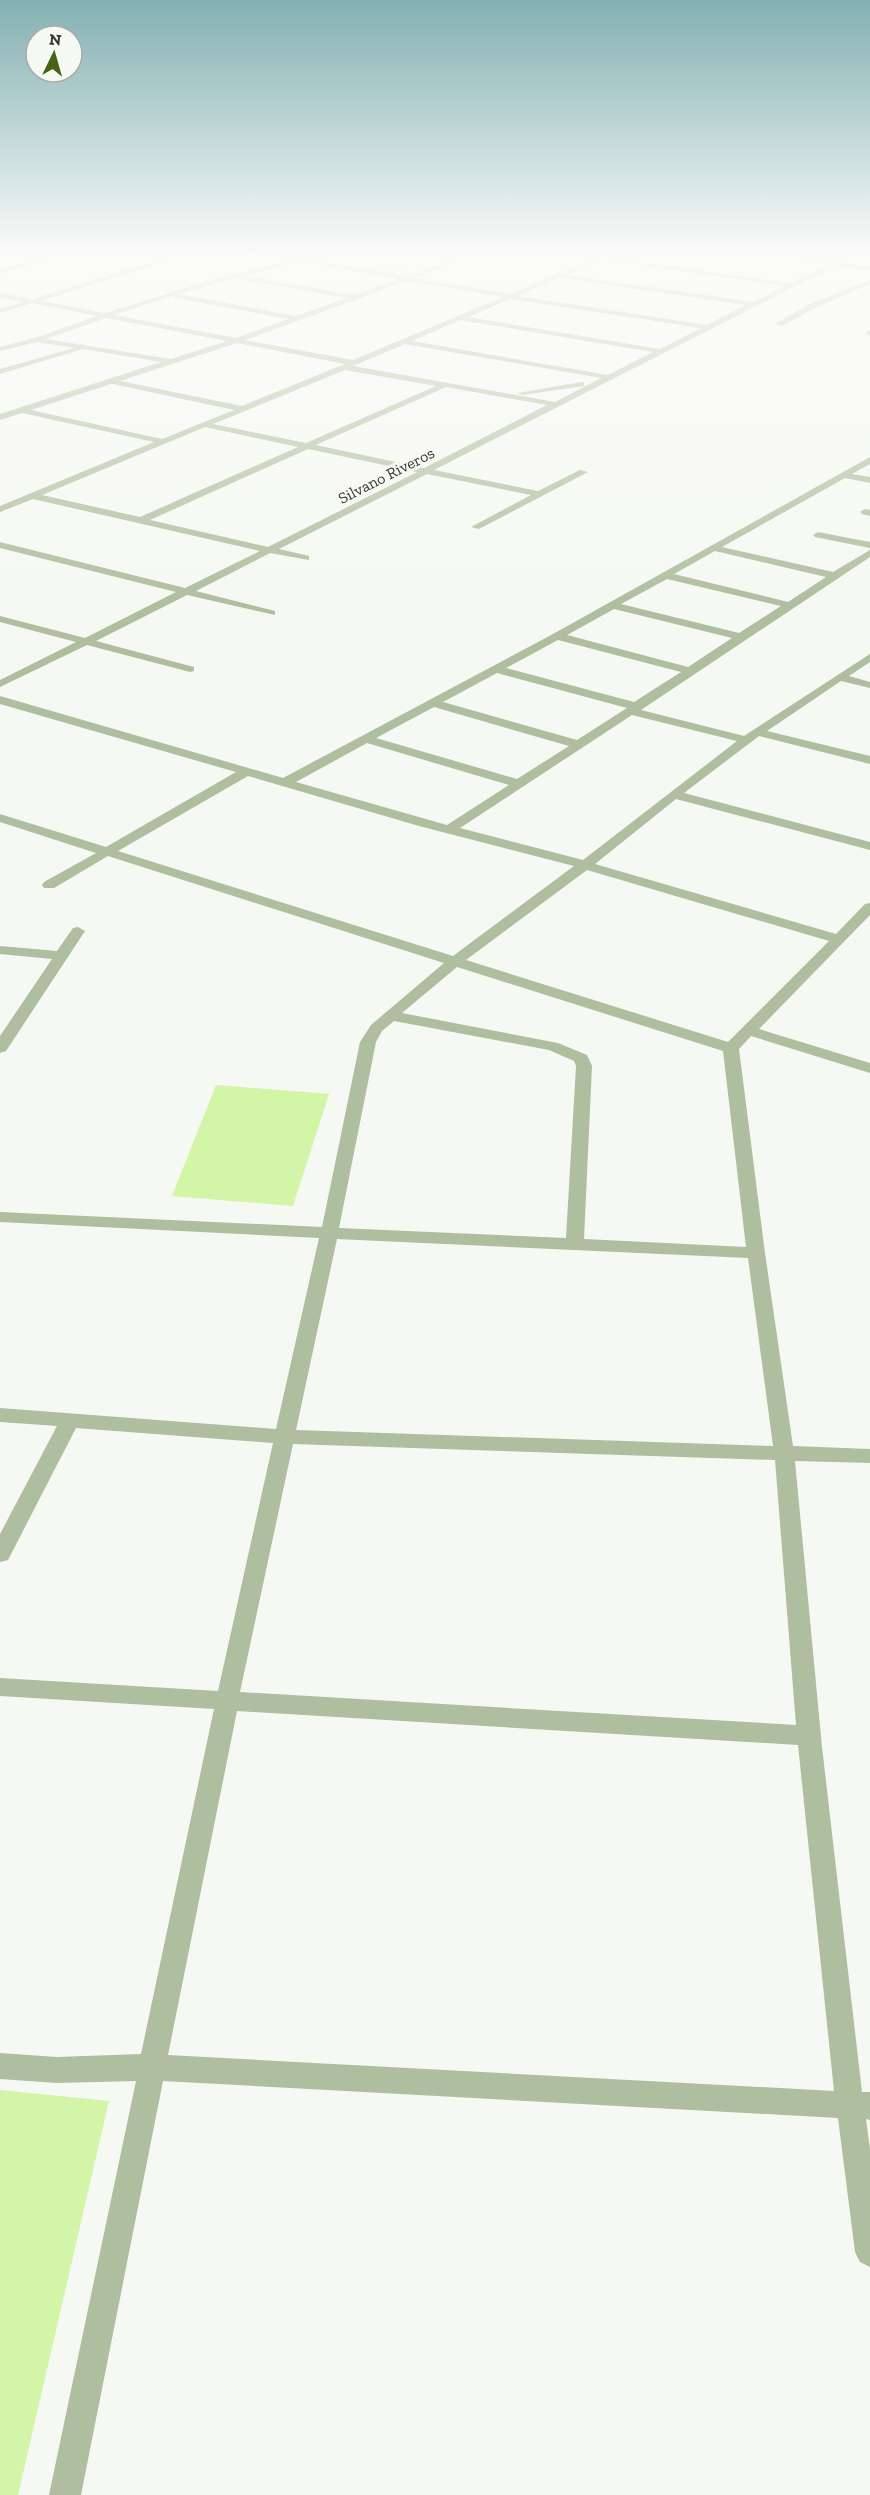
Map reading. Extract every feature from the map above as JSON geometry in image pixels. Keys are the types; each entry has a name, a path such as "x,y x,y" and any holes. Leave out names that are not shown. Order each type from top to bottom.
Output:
{"street":[{"path":"0,417 135,373"},
{"path":"0,509 329,373"},
{"path":"380,373 554,404"},
{"path":"580,373 605,378"},
{"name":"Silvano Riveros","path":"0,684 427,471 614,373"},
{"path":"502,395 605,378"},
{"path":"111,381 243,409"},
{"path":"142,520 444,385"},
{"path":"22,410 164,441"},
{"path":"206,424 538,494"},
{"path":"284,783 557,636 870,460"},
{"path":"476,527 583,472"},
{"path":"845,475 870,480"},
{"path":"33,496 305,558"},
{"path":"818,535 870,545"},
{"path":"0,545 271,614"},
{"path":"713,548 834,576"},
{"path":"450,829 870,553"},
{"path":"665,575 789,605"},
{"path":"612,605 740,637"},
{"path":"0,619 190,669"},
{"path":"557,636 692,671"},
{"path":"64,2495 227,1701 329,1234 368,1042 376,1028 455,961 585,865 752,736 842,678 870,657"},
{"path":"496,669 635,709 870,760"},
{"path":"842,678 870,685"},
{"path":"0,700 284,783 585,865 838,939"},
{"path":"433,703 580,745"},
{"path":"365,739 519,784"},
{"path":"50,885 246,772"},
{"path":"674,794 870,846"},
{"path":"0,818 731,1048"},
{"path":"731,1048 870,907"},
{"path":"0,1048 78,931"},
{"path":"0,950 61,956"},
{"path":"392,1016 552,1046 582,1058 584,1066 575,1244"},
{"path":"750,1031 870,1068"},
{"path":"731,1048 756,1253 784,1452 810,1736 860,2106 870,2252"},
{"path":"0,1217 756,1253"},
{"path":"0,1415 284,1437 870,1455"},
{"path":"0,1554 70,1420"},
{"path":"0,1687 810,1736"},
{"path":"0,2066 57,2070 152,2067 860,2106"}],"green space":[{"path":"216,1085 329,1094 293,1206 172,1196"},
{"path":"0,2090 109,2101 18,2495 0,2495"}]}
